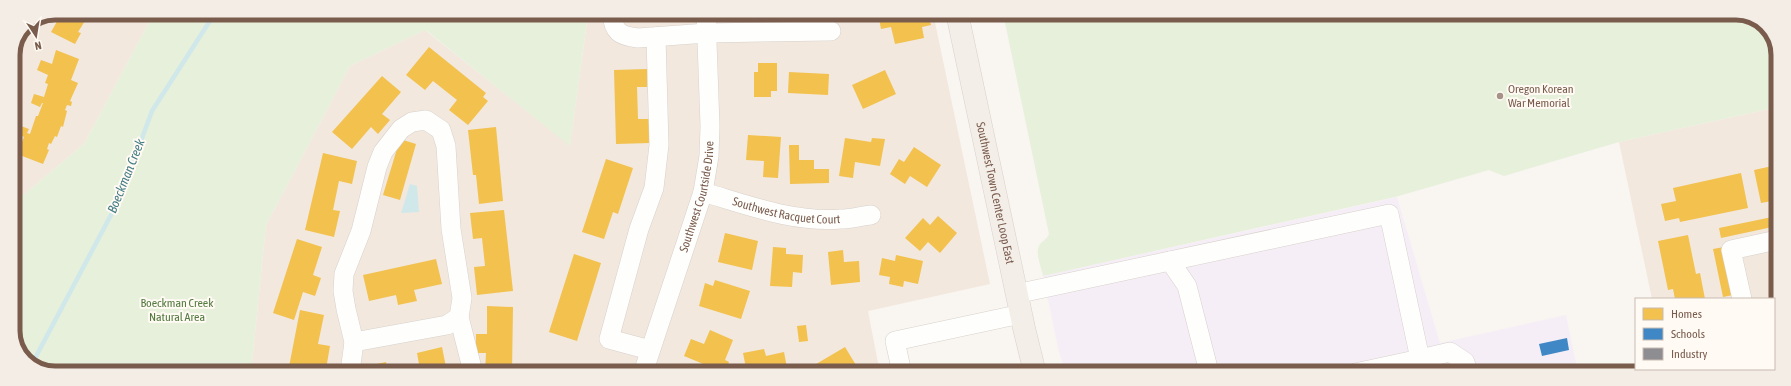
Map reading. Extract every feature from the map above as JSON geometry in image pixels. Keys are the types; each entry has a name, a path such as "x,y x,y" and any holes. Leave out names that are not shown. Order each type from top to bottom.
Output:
{"main road":[{"name":"Southwest Town Center Loop East","path":"958,20 1033,366"}],"street":[{"path":"612,20 612,25 618,32 627,37 656,37 707,33 831,31"},
{"name":"Southwest Courtside Drive","path":"645,366 703,192 709,156 710,126 706,20"},
{"path":"650,350 609,339 639,229 654,188 659,145 656,37"},
{"path":"351,366 354,342 343,291 344,274 361,231 373,182 384,152 401,129 412,122 426,120 441,130 446,146 451,229 462,298 459,317 471,366"},
{"name":"Southwest Racquet Court","path":"703,192 773,212 802,218 840,220 871,215"},
{"path":"901,366 896,341 1170,261 1389,214 1420,359"},
{"path":"1742,298 1731,250 1771,241"},
{"path":"1170,261 1188,286 1208,366"},
{"path":"354,342 447,325 459,317"},
{"path":"1388,366 1450,352 1465,362 1466,366"}],"shaded area":[{"path":"55,20 150,20 84,144 20,198 20,55 26,35 35,26"},
{"path":"587,20 934,20 990,284 868,311 879,366 252,366 266,225 350,66 425,30 570,145"},
{"path":"1771,109 1771,298 1652,298 1619,142"},
{"path":"1397,197 1440,343 1566,315 1577,366 1064,366 1059,352 1043,276"}],"green space":[{"name":"Boeckman Creek Natural Area","path":"150,20 587,20 570,146 427,31 423,31 350,66 266,225 252,366 55,366 37,361 26,351 20,334 20,198 84,144"},
{"path":"1004,20 1736,20 1748,22 1757,27 1766,37 1770,46 1771,109 1619,142 1504,176 1489,170 1395,197 1043,276 1038,257 1038,249 1040,244 1049,234"}],"water":[{"path":"410,184 417,186 419,212 401,213"}],"building: Homes":[{"path":"58,20 86,20 78,32 81,33 75,44 51,32"},
{"path":"879,20 930,20 931,25 922,27 924,38 895,44 891,27 881,29"},
{"path":"429,47 486,93 483,97 488,101 468,125 449,110 457,100 433,81 425,90 406,75"},
{"path":"56,50 79,59 71,80 78,83 70,101 72,102 71,106 67,105 65,110 67,111 63,127 61,126 57,137 55,136 51,144 49,143 47,149 49,150 43,164 20,155 20,147 24,137 20,135 20,129 21,126 29,129 27,133 30,134 36,116 38,116 43,103 40,107 31,103 34,94 44,97 48,84 45,83 48,75 37,70 41,60 52,64"},
{"path":"758,63 777,63 777,91 771,91 771,97 754,97 754,72 758,72"},
{"path":"647,69 647,87 637,87 638,119 649,119 650,143 616,144 614,70"},
{"path":"885,70 896,94 863,109 852,85"},
{"path":"789,72 829,74 828,95 788,93"},
{"path":"382,76 401,92 382,114 390,120 378,134 371,127 352,149 332,132"},
{"path":"496,127 503,201 479,204 476,175 473,175 468,130"},
{"path":"748,135 781,137 778,178 763,177 764,161 746,160"},
{"path":"845,138 871,142 872,138 885,139 880,166 855,162 853,178 839,176"},
{"path":"400,139 416,144 400,200 383,195"},
{"path":"789,145 799,145 799,160 814,160 814,169 829,169 829,183 790,184"},
{"path":"914,147 941,165 927,187 910,176 905,184 890,174 899,159 904,162"},
{"path":"323,153 357,161 352,184 339,181 333,210 340,211 334,237 305,230"},
{"path":"606,159 633,168 618,214 613,212 604,239 582,232"},
{"path":"1771,166 1771,201 1761,203 1754,170"},
{"path":"1741,173 1748,208 1680,222 1679,218 1665,221 1661,204 1676,201 1673,188"},
{"path":"504,210 513,291 477,295 474,267 485,266 482,238 473,239 470,213"},
{"path":"938,216 957,233 940,253 928,242 920,251 905,238 923,218 930,225"},
{"path":"1771,217 1771,227 1721,238 1719,228"},
{"path":"725,233 758,241 752,270 718,262"},
{"path":"1688,235 1696,274 1700,273 1705,298 1675,298 1673,289 1668,290 1658,241"},
{"path":"297,239 322,247 313,275 321,278 315,296 303,292 294,320 273,313"},
{"path":"773,247 786,248 786,254 803,255 802,273 793,272 792,287 770,286"},
{"path":"1724,247 1733,295 1723,297 1713,249"},
{"path":"843,250 844,262 859,261 860,282 831,285 828,252"},
{"path":"574,254 601,263 577,341 549,332"},
{"path":"896,255 923,261 918,284 904,281 903,287 889,284 890,277 879,275 882,258 895,261"},
{"path":"436,259 442,284 414,290 417,301 398,305 396,295 369,301 363,275"},
{"path":"715,280 750,291 741,319 699,306 705,283 713,286"},
{"path":"487,306 513,307 512,366 485,366 486,353 476,353 476,334 487,334"},
{"path":"300,310 324,315 318,344 330,346 327,366 289,366"},
{"path":"806,325 808,341 799,342 797,326"},
{"path":"710,330 733,340 725,360 729,362 728,366 708,366 684,356 691,339 704,344"},
{"path":"442,347 446,366 410,366 419,364 417,353"},
{"path":"845,347 857,366 813,366"},
{"path":"764,349 766,356 784,352 787,366 746,366 743,353"},
{"path":"386,362 387,366 367,366"}],"building: Schools":[{"path":"1567,338 1569,350 1542,356 1539,344"}],"waterway":[{"name":"Boeckman Creek","path":"35,359 120,198 152,111 210,20"}],"place":[{"name":"Oregon Korean War Memorial","path":"1500,96"}]}
